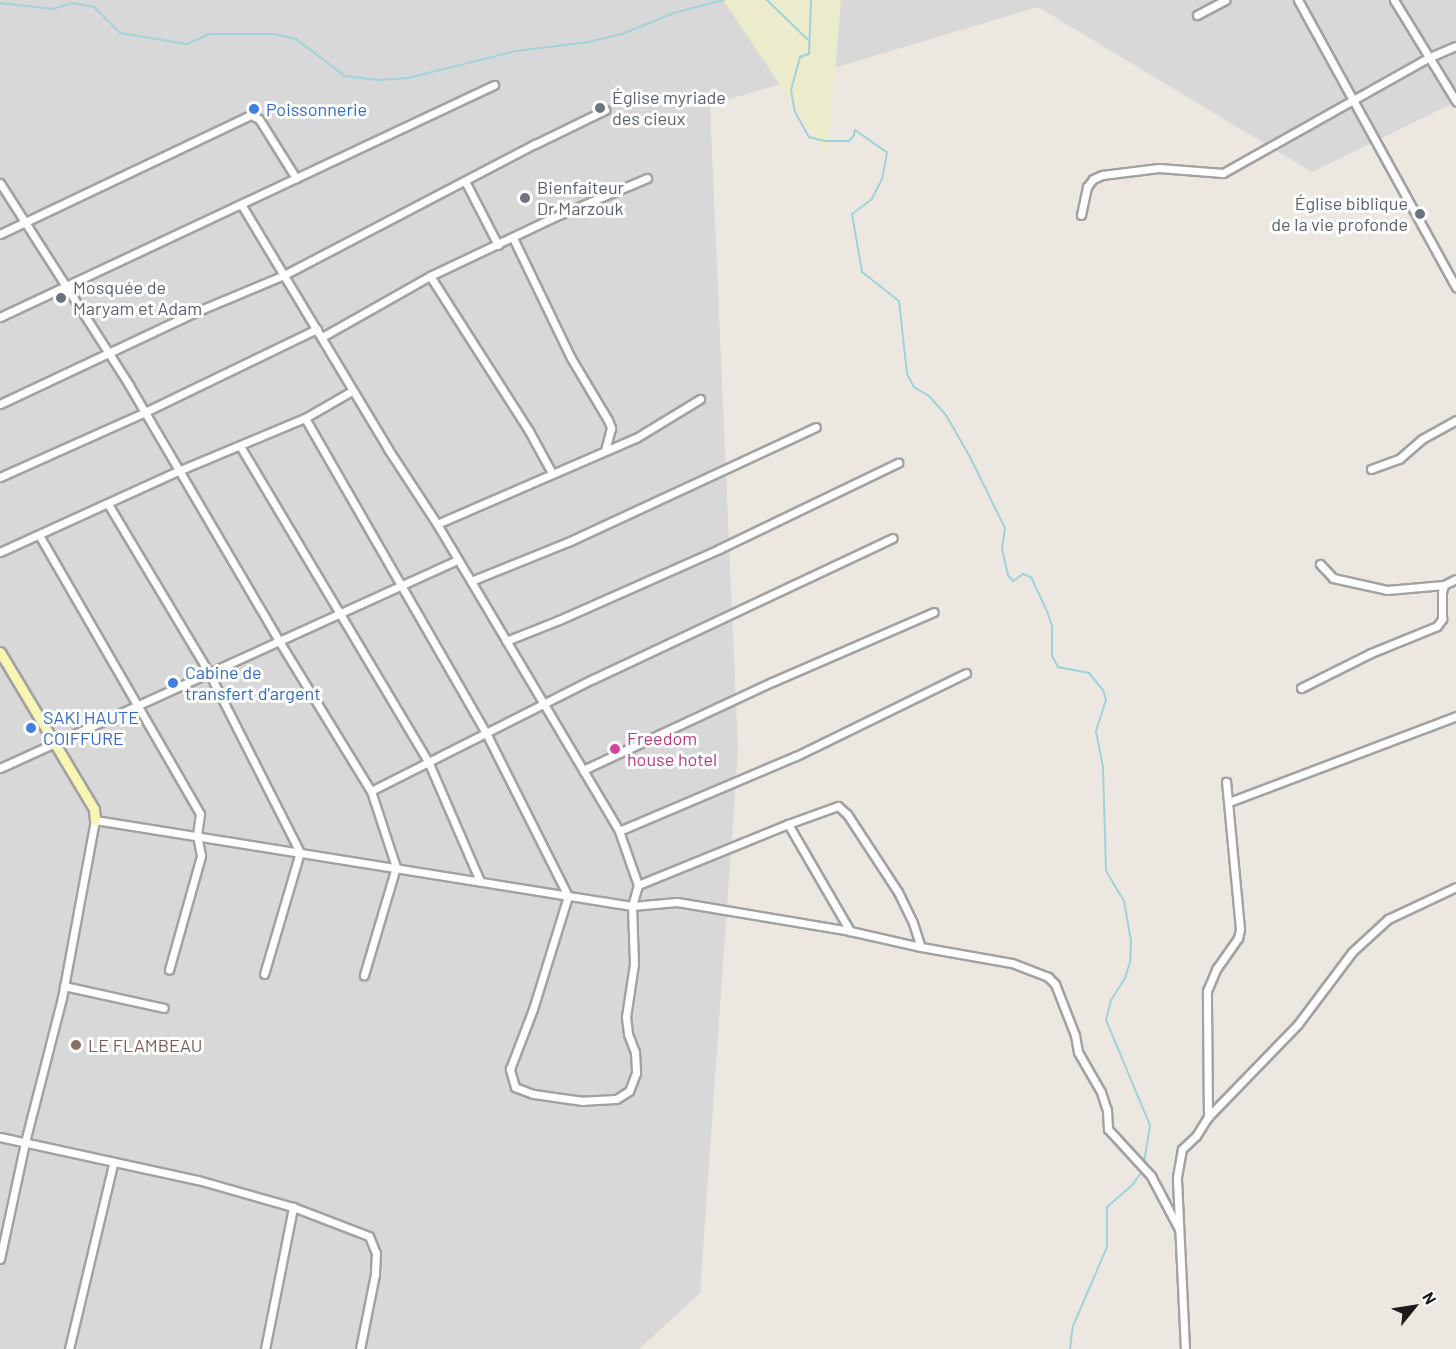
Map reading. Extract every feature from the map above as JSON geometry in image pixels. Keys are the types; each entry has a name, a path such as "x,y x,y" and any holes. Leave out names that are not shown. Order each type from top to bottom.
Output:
{"street":[{"path":"1197,15 1225,0"},
{"path":"1298,0 1352,102 1453,273 1456,287"},
{"path":"1394,0 1456,101"},
{"path":"1082,215 1087,187 1093,179 1102,175 1167,168 1223,173 1430,57 1456,46"},
{"path":"0,317 494,85"},
{"path":"0,404 198,311 284,275 605,110"},
{"path":"0,234 251,115 259,119 296,178"},
{"path":"322,337 430,276 647,177"},
{"path":"465,181 498,245"},
{"path":"0,183 68,285 279,641 371,791 396,867 364,975"},
{"path":"241,204 352,391 437,524 619,831 638,885 632,906 634,964 626,1017 628,1034 635,1052 636,1073 629,1091 616,1099 583,1101 533,1094 515,1087 510,1069 533,1009 568,896 486,733 403,584 305,418"},
{"path":"513,238 572,358 608,420 611,429 605,450"},
{"path":"430,276 529,431 552,473"},
{"path":"0,477 145,412 317,329"},
{"path":"0,552 178,471 305,418 352,391"},
{"path":"437,524 636,438 700,399"},
{"path":"1371,469 1399,459 1422,439 1456,420"},
{"path":"471,581 568,542 816,427"},
{"path":"240,446 428,761 480,881"},
{"path":"506,640 559,620 719,549 820,503 898,462"},
{"path":"108,504 209,673 300,852 264,974"},
{"path":"39,535 200,814 197,835 201,856 169,970"},
{"path":"371,791 544,704 892,538"},
{"path":"0,768 457,560"},
{"path":"1320,564 1333,578 1387,590 1444,585 1456,579"},
{"path":"1302,688 1371,653 1437,626 1442,619 1444,585"},
{"path":"584,770 762,687 934,612"},
{"path":"0,652 94,809 95,820 64,986 25,1143 0,1257"},
{"path":"619,831 795,756 966,673"},
{"path":"1229,802 1456,716"},
{"path":"1208,1117 1207,991 1214,973 1238,938 1240,929 1226,782"},
{"path":"638,885 788,824 834,807 843,808 898,892 913,923 921,947"},
{"path":"95,820 632,906 676,902 850,931 921,947 1012,963 1048,977 1055,984 1075,1035 1078,1052 1101,1092 1107,1110 1108,1129 1151,1176 1179,1229"},
{"path":"788,824 850,931"},
{"path":"1185,1349 1183,1287 1179,1272 1177,1177 1182,1149 1196,1136 1208,1117 1298,1024 1352,951 1388,919 1456,887"},
{"path":"64,986 164,1008"},
{"path":"0,1137 113,1164 198,1180 293,1207 369,1236 376,1253 376,1264 360,1349"},
{"path":"69,1349 113,1164"},
{"path":"265,1349 293,1207"}],"shaded area":[{"path":"0,0 1456,0 1456,102 1312,172 1038,7 710,105 738,750 700,1293 639,1349 0,1349"}],"green space":[{"path":"723,0 841,0 828,156"}],"waterway":[{"path":"0,3 53,9 73,3 94,7 120,33 187,44 209,34 273,34 296,39 345,76 378,80 408,78 516,51 589,42 622,34 674,13 723,0"},
{"path":"767,0 810,42"},
{"path":"811,0 809,54 800,57 791,90 795,112 809,137 825,141 849,141 855,130 887,152 882,179 872,199 852,214 862,272 899,301 907,374 914,387 929,396 946,415 970,457 1005,528 1002,549 1008,575 1013,581 1023,574 1031,577 1047,611 1052,626 1052,656 1058,667 1089,673 1103,690 1106,700 1096,731 1103,768 1106,871 1124,901 1131,939 1130,962 1125,978 1111,1000 1106,1020 1150,1125 1144,1164"},
{"path":"1070,1349 1073,1326 1107,1247 1107,1207 1133,1184 1143,1170"}],"place":[{"name":"Église myriade des cieux","path":"600,108"},
{"name":"Poissonnerie","path":"254,109"},
{"name":"Bienfaiteur Dr Marzouk","path":"525,198"},
{"name":"Église biblique de la vie profonde","path":"1420,214"},
{"name":"Mosquée de Maryam et Adam","path":"61,298"},
{"name":"Cabine de transfert d'argent","path":"173,683"},
{"name":"SAKI HAUTE COIFFURE","path":"31,728"},
{"name":"Freedom house hotel","path":"615,749"},
{"name":"LE FLAMBEAU","path":"76,1045"}]}
